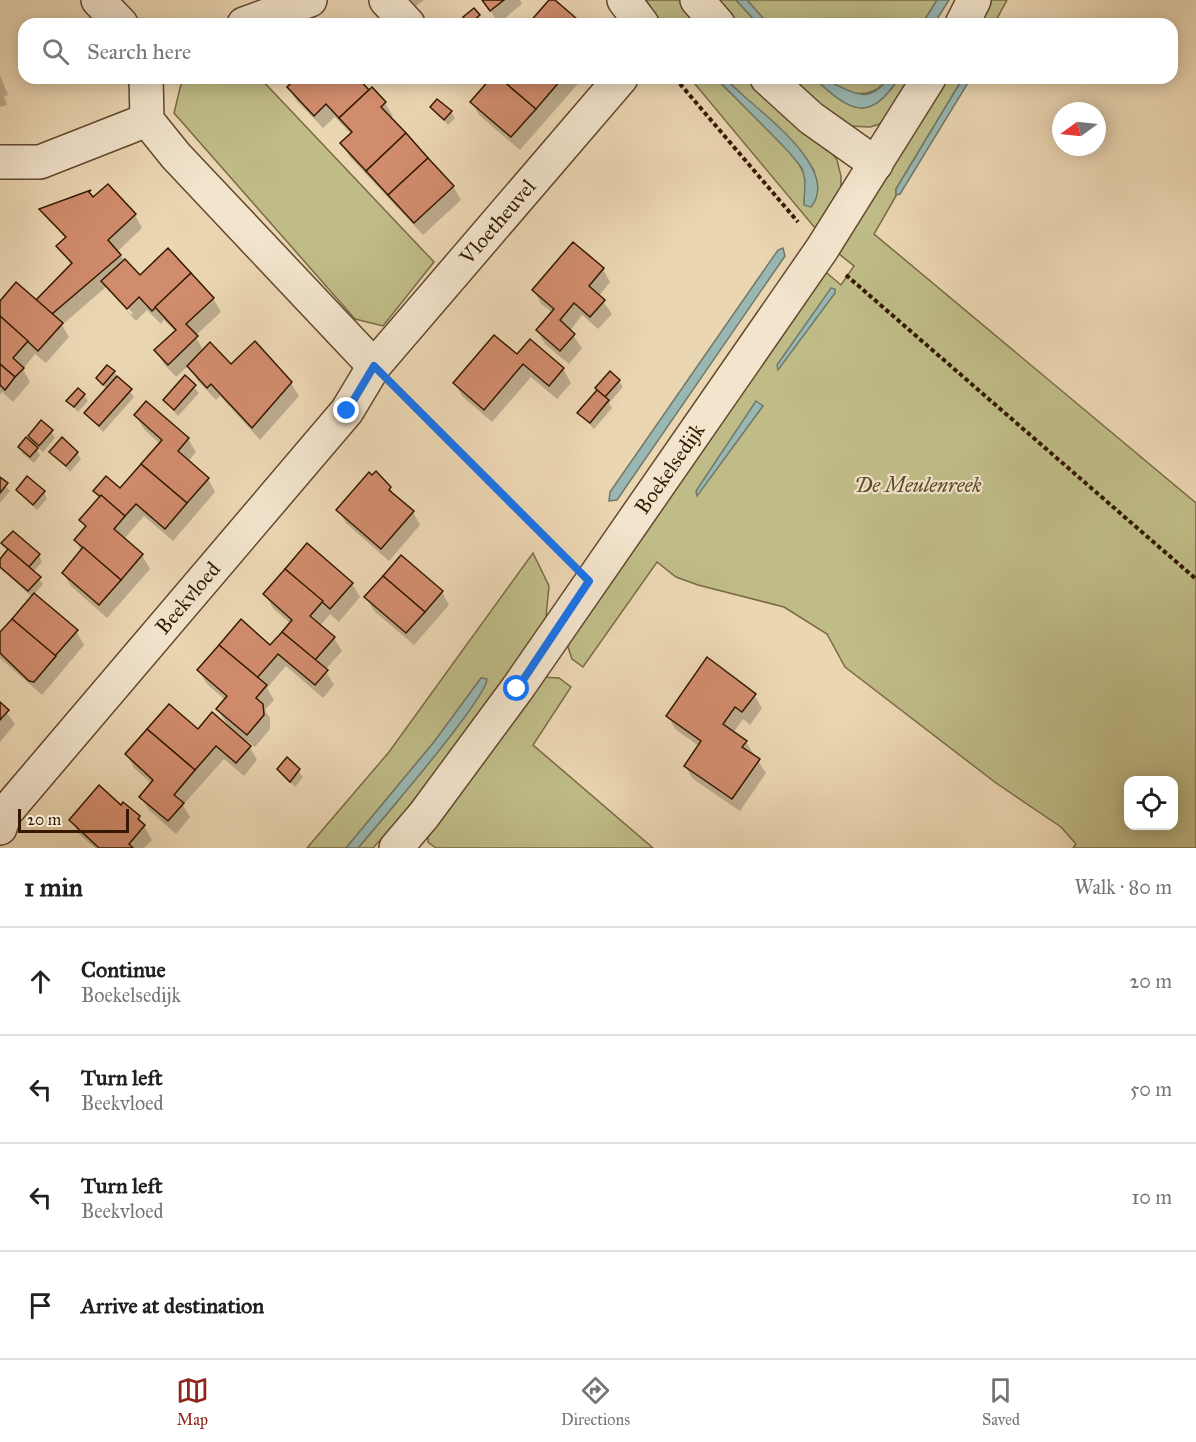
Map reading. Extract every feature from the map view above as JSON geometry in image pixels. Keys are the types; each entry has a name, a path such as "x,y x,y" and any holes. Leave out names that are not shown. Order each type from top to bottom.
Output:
{"street":[{"path":"98,0 115,18"},
{"path":"260,18 310,0"},
{"path":"386,0 402,18"},
{"path":"624,0 638,18"},
{"path":"697,0 713,18"},
{"path":"965,18 974,0"},
{"path":"146,84 147,120 176,156 374,366"},
{"name":"Vloetheuvel","path":"374,366 616,84"},
{"path":"774,84 811,118 876,164"},
{"name":"Boekelsedijk","path":"396,848 424,815 517,689 589,581 822,249 925,84"},
{"path":"0,162 40,162 147,120"},
{"name":"Beekvloed","path":"0,828 4,813 347,411 374,366"}],"path":[{"path":"680,84 846,275 1196,579"},
{"path":"374,366 589,581"}],"green space":[{"path":"646,0 685,0 698,18 658,18"},
{"path":"710,0 736,0 752,18 724,18"},
{"path":"747,0 937,0 926,18 763,18"},
{"path":"985,0 1007,0 997,18 975,18"},
{"path":"181,84 266,84 434,262 383,326 355,319 174,113"},
{"path":"695,84 721,84 776,137 796,160 804,174 806,186 804,202 817,192 814,170 731,84 757,84 827,146 837,160 841,176 841,195 820,234"},
{"path":"792,84 821,84 838,98 858,108 868,107 878,102 895,84 914,84 883,123 870,127 848,126"},
{"path":"833,84 883,84 874,91 866,93 841,89"},
{"name":"De Meulenreek","path":"937,84 959,84 896,189 896,196 874,234 1196,503 1196,848 1073,848 1076,844 1061,827 996,783 845,667 827,634 784,607 698,585 676,577 657,562 583,667 572,659 565,638 821,268 841,285 854,266 834,250"},
{"path":"533,553 549,586 545,627 437,777 373,848 358,848 397,802 486,679 481,678 434,742 346,848 307,848 389,752"},
{"path":"540,677 559,678 571,687 533,745 653,848 436,848 428,842 428,825"}],"water":[{"path":"736,0 747,0 763,18 752,18"},
{"path":"937,0 949,0 938,18 926,18"},
{"path":"722,84 731,84 789,137 804,155 815,173 818,191 811,207 804,205 805,180 802,168"},
{"path":"821,84 835,84 851,92 870,94 883,84 895,84 878,102 868,107 858,108 838,98"},
{"path":"959,84 967,84 900,194 896,195 896,189"},
{"path":"783,248 785,256 617,500 609,501 610,492 778,250"},
{"path":"831,288 835,289 835,293 778,370 777,365"},
{"path":"756,401 763,406 697,496 696,491"},
{"path":"481,678 487,679 482,691 430,762 358,848 346,848 434,742"}],"building":[{"path":"482,0 504,0 490,11"},
{"path":"549,0 555,0 576,18 533,18"},
{"path":"474,8 480,15 476,18 463,17"},
{"path":"290,84 364,84 369,90 339,118 326,104 314,116 287,87"},
{"path":"486,84 507,84 536,109 511,137 470,102"},
{"path":"507,84 557,84 536,109"},
{"path":"372,87 386,102 381,107 406,133 366,171 340,143 352,132 339,118"},
{"path":"437,99 452,111 444,120 430,107"},
{"path":"406,133 428,158 388,195 366,171"},
{"path":"428,158 454,186 414,223 388,195"},
{"path":"108,184 136,214 108,240 121,255 52,314 36,300 72,263 56,246 66,237 39,209 91,190 89,192 93,197"},
{"path":"573,242 604,268 589,286 605,300 590,317 574,303 560,320 575,334 560,351 536,330 554,309 532,290"},
{"path":"168,248 191,273 152,311 139,297 127,309 101,281 125,259 140,275"},
{"path":"191,273 214,298 186,324 198,336 168,365 154,350 176,330 155,307"},
{"path":"16,282 63,323 38,351 0,316 0,301"},
{"path":"0,316 28,341 13,358 24,368 15,377 0,364"},
{"path":"494,335 517,354 530,339 564,368 549,386 523,364 484,410 453,383"},
{"path":"255,341 292,382 252,428 211,384 207,388 187,366 210,342 231,364"},
{"path":"0,364 15,377 5,390 0,385"},
{"path":"107,365 115,371 103,385 96,378"},
{"path":"610,371 620,380 605,397 595,388"},
{"path":"185,375 196,385 174,410 163,400"},
{"path":"117,376 132,389 99,426 84,413"},
{"path":"78,388 85,394 74,407 66,401"},
{"path":"597,390 609,400 590,423 577,413"},
{"path":"146,401 189,438 178,451 209,478 187,503 141,464 162,440 134,415"},
{"path":"41,420 53,430 39,446 28,436"},
{"path":"26,437 38,448 30,457 18,447"},
{"path":"62,437 78,452 66,466 49,452"},
{"path":"141,464 187,503 165,529 136,504 125,516 93,491 106,476 120,488"},
{"path":"376,471 391,487 389,490 414,511 381,549 336,510 369,472 372,475"},
{"path":"27,476 45,491 33,505 16,490"},
{"path":"0,477 8,483 0,493"},
{"path":"101,495 125,516 114,529 143,554 121,580 74,540 86,526 79,520"},
{"path":"13,531 40,554 29,567 1,543"},
{"path":"307,543 353,583 330,609 285,569"},
{"path":"83,547 121,580 99,605 62,573"},
{"path":"8,549 41,577 28,591 0,567 0,559"},
{"path":"401,555 443,591 425,612 383,576"},
{"path":"285,569 323,601 310,616 335,637 315,660 282,632 292,620 263,594"},
{"path":"383,576 425,612 406,633 364,597"},
{"path":"34,593 78,630 55,656 12,619"},
{"path":"12,619 56,656 34,682 29,681 0,653 0,632"},
{"path":"241,619 270,645 282,632 328,670 315,685 278,654 257,678 219,645"},
{"path":"219,645 267,685 256,698 263,704 264,715 247,735 216,709 227,696 197,670"},
{"path":"707,657 756,694 742,712 735,707 723,724 747,741 742,747 760,759 732,799 684,766 701,741 666,716"},
{"path":"0,702 9,710 0,720"},
{"path":"169,704 198,729 212,712 251,746 236,763 216,746 195,770 147,729"},
{"path":"147,729 195,770 174,795 184,803 168,821 139,797 153,780 125,754"},
{"path":"287,757 300,769 290,782 277,769"},
{"path":"99,785 121,805 123,802 140,816 138,819 145,825 129,844 133,848 99,848 69,820"}],"route":[{"path":"347,411 374,366 589,581 517,689"}]}
